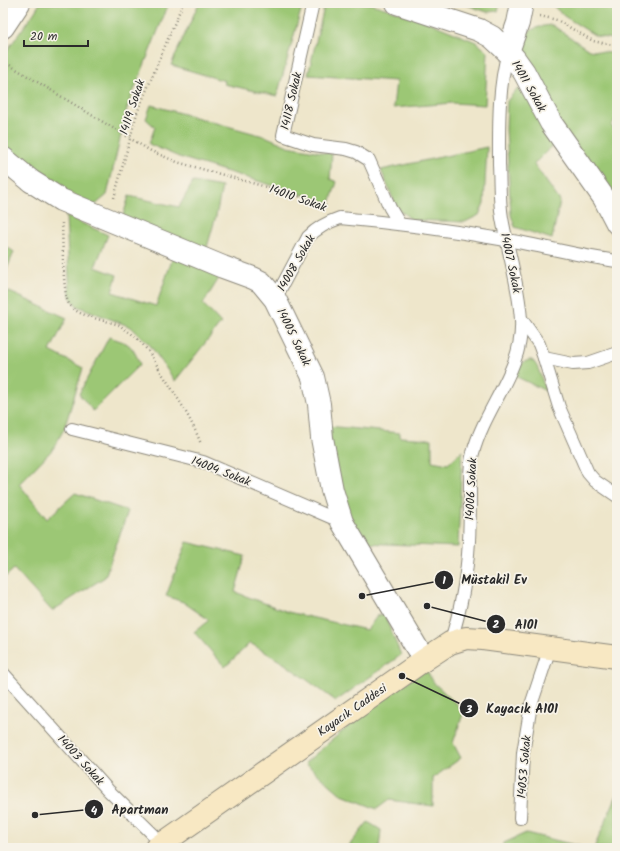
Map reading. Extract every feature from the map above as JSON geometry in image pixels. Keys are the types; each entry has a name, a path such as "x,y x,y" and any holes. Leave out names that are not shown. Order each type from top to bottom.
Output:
{"main road":[{"name":"Kayacık Caddesi","path":"162,846 450,643 466,638 617,657"}],"street":[{"path":"3,27 19,3"},
{"name":"14011 Sokak","path":"397,3 479,30 492,37 508,52 524,72 551,123 604,198 617,223"},
{"name":"14007 Sokak","path":"508,52 520,13"},
{"name":"14005 Sokak","path":"3,158 31,181 61,200 261,282 275,299 313,377 319,404 322,438 332,490 342,522 424,660"}],"lane":[{"name":"14118 Sokak","path":"313,3 283,135 313,145 346,149 356,152 369,160 390,208 399,223"},
{"name":"14007 Sokak","path":"508,52 499,110 500,193 502,217 517,285 522,320 539,344 559,407 588,473 595,481 617,496"},
{"name":"14010 Sokak","path":"340,218 399,223 506,240 617,261"},
{"name":"14008 Sokak","path":"275,299 308,237 315,230 340,218"},
{"name":"14006 Sokak","path":"450,643 458,619 469,542 472,455 478,436 499,396 518,354 522,320"},
{"path":"544,358 573,364 581,364 617,353"},
{"name":"14004 Sokak","path":"72,429 203,462 342,522"},
{"name":"14053 Sokak","path":"520,818 523,753 531,705 550,648"},
{"name":"14003 Sokak","path":"3,673 108,790 162,846"}],"path":[{"name":"14119 Sokak","path":"107,220 131,139 137,113 183,3"},
{"path":"520,13 529,18 538,16 557,20 593,41 617,46"},
{"name":"14010 Sokak","path":"3,61 151,151 177,162 321,203 330,207 340,218"},
{"path":"61,200 66,293 70,306 74,310 84,314 119,325 137,338 144,346 194,426 201,444 203,462"}],"green space":[{"path":"40,3 169,3 127,108 107,195 94,206 38,176 3,146 3,56"},
{"path":"199,3 303,3 277,96 224,84 225,81 171,65"},
{"path":"325,3 368,3 421,19 476,42 488,52 485,105 452,103 393,108 396,81 308,75"},
{"path":"461,3 500,3 498,11 487,12"},
{"path":"550,3 617,3 617,40 596,36 564,16"},
{"path":"552,25 589,50 617,54 617,117 611,126 617,131 617,210 556,123 520,51 522,39 529,32 540,27"},
{"path":"517,89 529,98 554,144 534,164 560,201 552,239 515,227 511,215 506,129 507,101"},
{"path":"151,105 267,137 288,146 332,154 330,179 337,182 330,203 179,157 149,144 155,127 146,119"},
{"path":"487,147 484,203 479,215 465,222 412,220 397,208 381,170"},
{"path":"193,182 222,187 216,216 205,254 122,219 129,196 179,207"},
{"path":"66,216 108,235 95,267 117,275 112,292 156,306 173,257 221,275 203,304 221,323 175,381 150,345 131,327 77,306 70,297"},
{"path":"3,244 14,252 3,278"},
{"path":"3,289 67,318 50,351 83,368 64,429 53,449 19,484 47,519 75,493 128,511 105,577 52,611 14,569 3,579"},
{"path":"109,337 129,345 140,364 93,411 79,394"},
{"path":"532,360 537,366 546,391 515,376 522,363"},
{"path":"327,426 400,433 400,437 432,439 432,461 448,464 462,451 458,547 362,543 345,514"},
{"path":"187,542 245,556 235,592 288,612 367,630 377,616 384,614 401,655 336,701 285,664 250,643 225,667 194,632 209,620 183,602 166,596"},
{"path":"426,670 435,684 464,711 453,743 461,758 433,778 433,806 389,800 377,809 342,795 305,763 379,700"},
{"path":"617,795 617,848 594,848"},
{"path":"368,822 381,830 379,848 347,848"},
{"path":"526,833 587,848 503,848 504,843"}],"place":[{"name":"Müstakil Ev","path":"362,596"},
{"name":"A101","path":"427,606"},
{"name":"Kayacık A101","path":"402,676"},
{"name":"Apartman","path":"35,815"}]}
